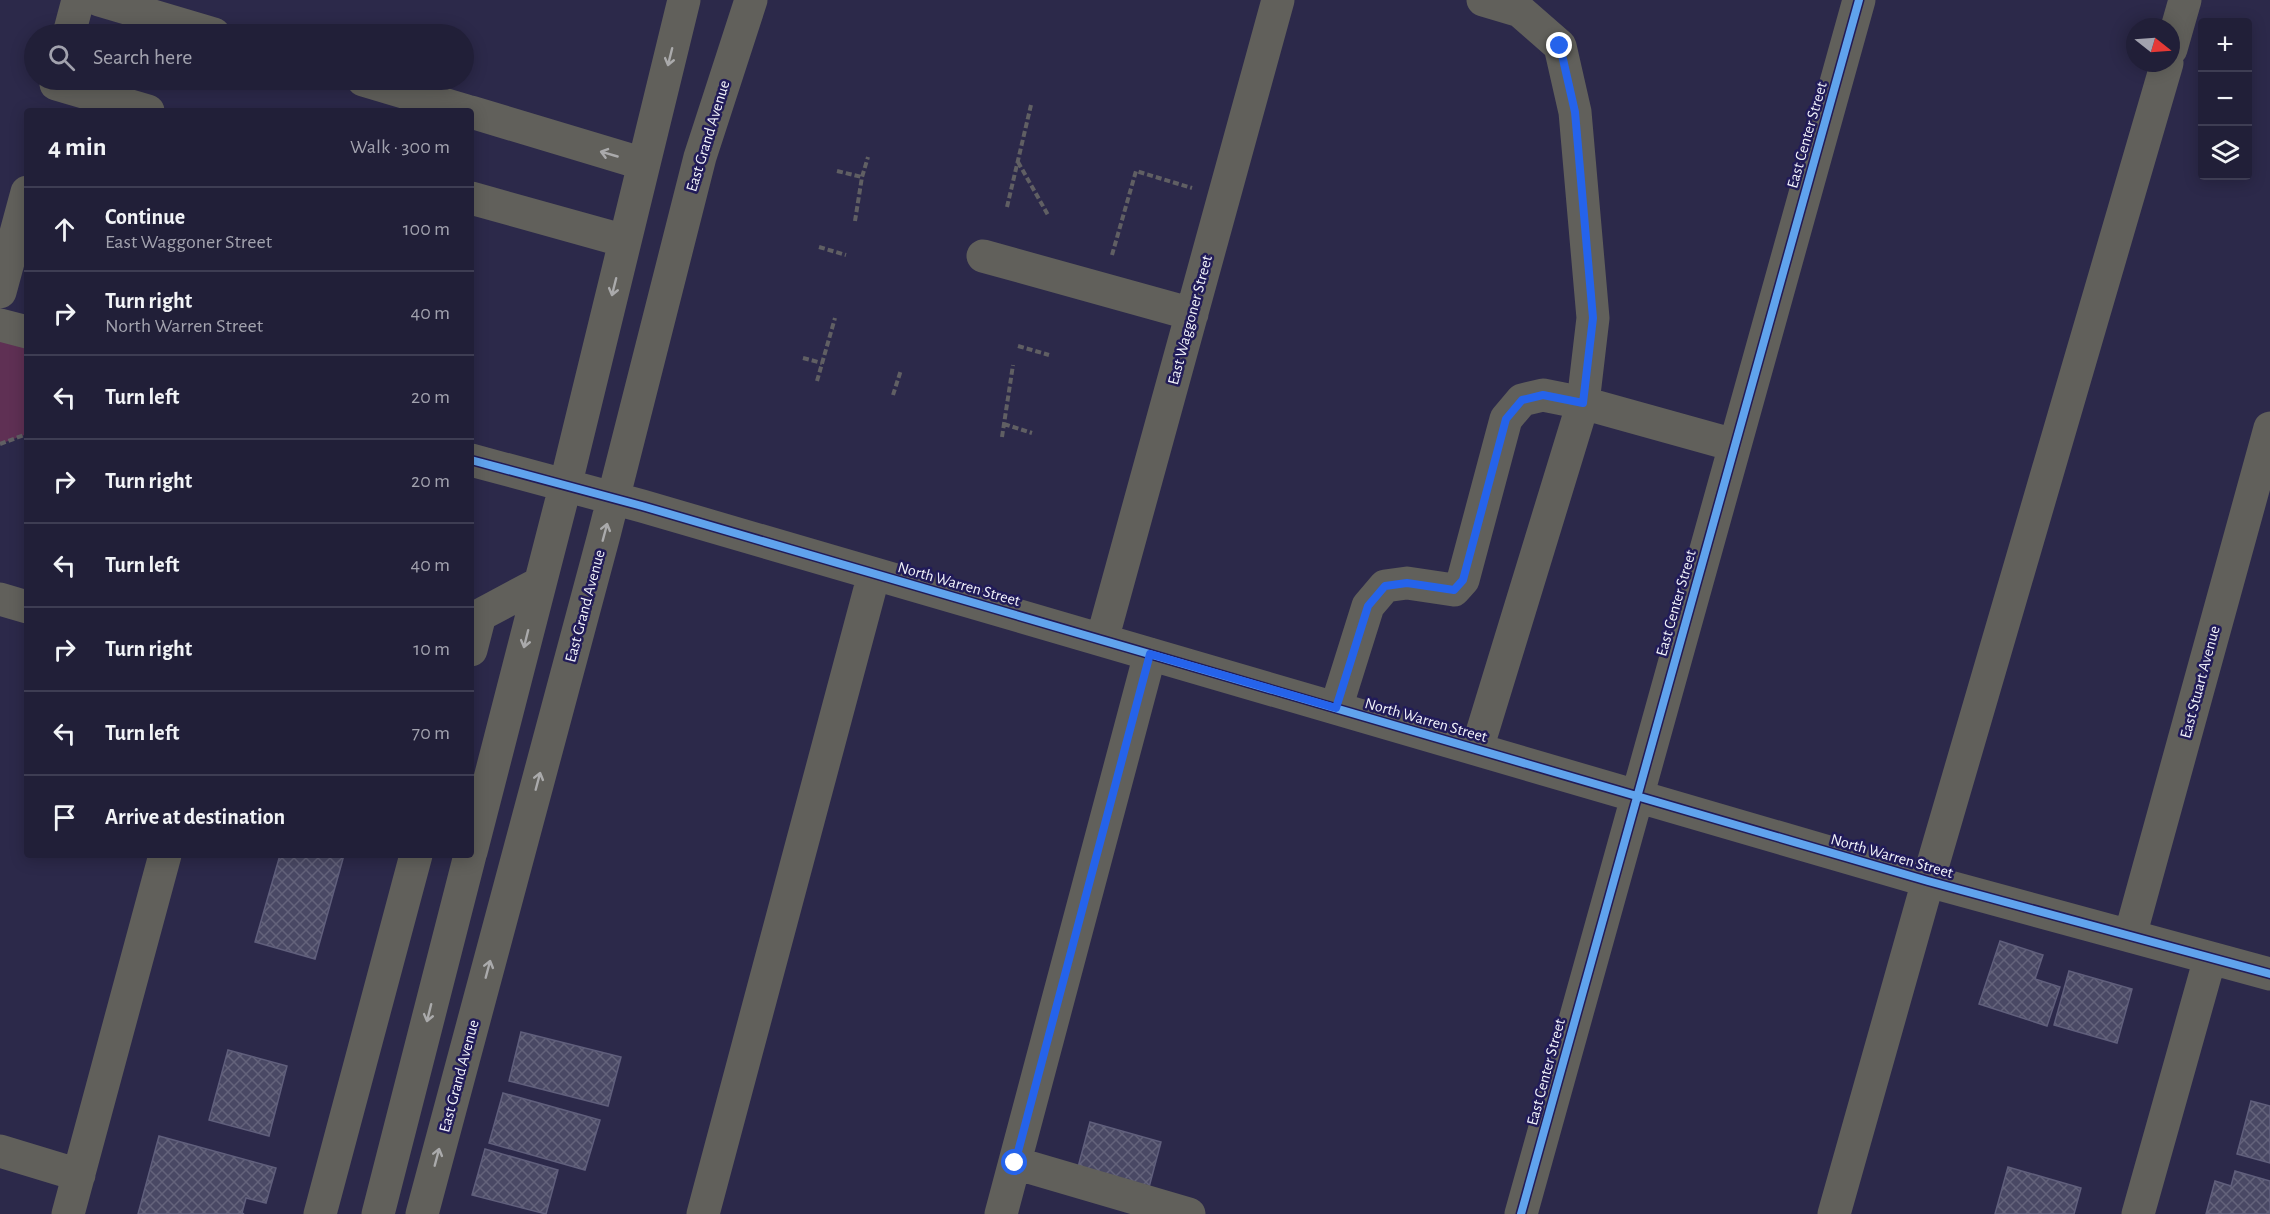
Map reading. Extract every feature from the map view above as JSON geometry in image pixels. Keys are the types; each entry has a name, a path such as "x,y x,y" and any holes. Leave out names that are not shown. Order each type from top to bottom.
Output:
{"street":[{"path":"72,24 78,0"},
{"path":"99,0 180,24"},
{"path":"474,842 565,487 684,0"},
{"name":"East Grand Avenue","path":"422,1214 614,498 700,156 751,0"},
{"name":"East Waggoner Street","path":"1102,640 1278,0"},
{"path":"1477,748 1583,403 1593,318 1575,112 1560,46 1520,11 1483,0"},
{"name":"East Center Street","path":"1521,1214 1858,0"},
{"path":"2180,18 2185,0"},
{"path":"1834,1214 1928,881 2164,72"},
{"path":"396,90 456,108"},
{"path":"54,92 132,108"},
{"path":"474,113 644,164"},
{"path":"474,199 625,241"},
{"path":"0,292 24,203"},
{"path":"983,256 1192,314"},
{"path":"0,325 24,331"},
{"path":"1336,708 1368,606 1385,586 1407,583 1454,590 1463,580 1506,419 1522,400 1543,395 1583,403 1734,445"},
{"name":"East Stuart Avenue","path":"2130,936 2270,429"},
{"name":"North Warren Street","path":"474,461 565,487 614,498 1928,881 2270,974"},
{"path":"703,1214 874,574"},
{"path":"474,638 480,615 540,583"},
{"path":"0,599 24,606"},
{"path":"1001,1214 1150,654"},
{"path":"68,1214 164,858"},
{"path":"320,1214 415,858"},
{"path":"378,1214 470,858"},
{"path":"2138,1214 2210,958"},
{"path":"0,1151 78,1175"},
{"path":"1015,1163 1189,1214"}],"path":[{"path":"1007,207 1032,105"},
{"path":"855,221 862,177 868,157"},
{"path":"1018,162 1048,215"},
{"path":"837,171 862,177"},
{"path":"1111,257 1136,171 1199,190"},
{"path":"819,247 846,255"},
{"path":"817,381 835,318"},
{"path":"1018,346 1049,354"},
{"path":"804,358 822,363"},
{"path":"1002,437 1013,365"},
{"path":"893,395 901,370"},
{"path":"1004,424 1032,433"},
{"path":"0,444 24,435"}],"shaded area":[{"path":"0,337 24,344 24,435 0,444"}],"building":[{"path":"279,858 343,858 315,959 255,942"},
{"path":"2000,941 2043,955 2035,979 2060,987 2047,1026 1979,1004"},
{"path":"2069,971 2132,989 2117,1043 2054,1025"},
{"path":"521,1032 621,1057 608,1106 509,1081"},
{"path":"228,1050 287,1066 269,1136 209,1120"},
{"path":"503,1093 600,1120 585,1170 489,1143"},
{"path":"2251,1101 2270,1106 2270,1163 2237,1154"},
{"path":"1090,1122 1161,1142 1148,1191 1077,1171"},
{"path":"159,1136 276,1168 266,1203 246,1198 242,1213 244,1214 138,1214"},
{"path":"485,1149 558,1170 546,1214 472,1195"},
{"path":"2008,1167 2081,1188 2074,1214 1995,1214"},
{"path":"2235,1171 2270,1181 2270,1214 2206,1214 2215,1181 2231,1186"}],"cycle path":[{"path":"1521,1214 1859,0"},
{"path":"474,461 642,506 1928,881 2270,974"}],"route":[{"path":"1015,1163 1150,654 1336,708 1368,606 1385,586 1407,583 1454,590 1463,580 1506,419 1522,400 1543,395 1583,403 1593,318 1575,112 1560,46"}]}
